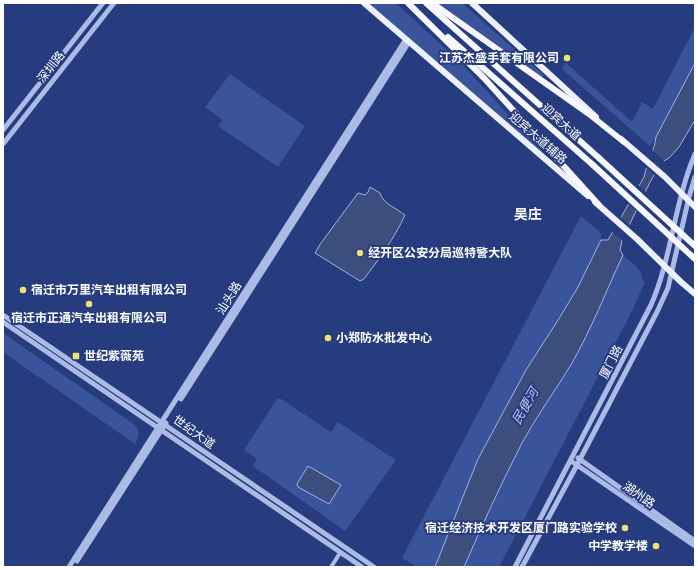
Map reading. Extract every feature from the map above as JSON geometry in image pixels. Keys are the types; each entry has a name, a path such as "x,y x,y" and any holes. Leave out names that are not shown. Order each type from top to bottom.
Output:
{"highway":[{"name":"迎宾大道","path":"409,3 593,165 695,259"},
{"path":"409,3 484,78 599,205"},
{"name":"迎宾大道","path":"426,3 695,246"},
{"path":"432,3 589,114 624,142"}],"main road":[{"name":"迎宾大道辅路","path":"364,3 599,205 695,294"},
{"path":"472,3 624,142 665,177 695,207"}],"street":[{"name":"深圳路","path":"3,130 103,3"},
{"name":"深圳路","path":"3,144 114,3"},
{"name":"汕头路","path":"73,567 407,41"},
{"name":"厦门路","path":"515,567 571,461 660,285 682,194 695,154"},
{"name":"厦门路","path":"522,567 577,465 668,288 688,200 695,177"},
{"name":"世纪大道","path":"3,315 362,567"},
{"name":"世纪大道","path":"3,322 374,567"},
{"name":"汕头路","path":"69,567 162,426"},
{"name":"湖州路","path":"574,455 695,541"},
{"name":"湖州路","path":"571,461 695,546"},
{"path":"331,567 340,553"}],"shaded area":[{"path":"368,3 396,3 462,64 557,168"},
{"path":"435,3 462,3 544,75 541,79"},
{"path":"695,27 695,63 650,146 562,69 566,63 632,122 642,102 653,109"},
{"path":"230,74 305,126 278,167 218,126 223,120 205,107"},
{"path":"581,216 599,231 601,234 601,240 578,287 526,370 478,459 435,567 418,567 402,558"},
{"path":"623,255 639,269 642,280 645,282 630,315 499,567 464,567 522,443 579,350"},
{"path":"3,333 135,425 139,434 135,444 3,352"},
{"path":"277,399 281,399 331,432 338,422 396,460 345,531 253,466 257,459 244,450"}],"water":[{"name":"民便河","path":"695,63 695,120 679,147 669,158 662,162 650,182 622,240 620,250 623,255 579,350 522,443 464,567 435,567 478,459 526,370 578,287 601,240 608,240 644,177 654,148 656,137"},
{"path":"370,187 380,193 387,203 405,215 386,248 364,279 360,281 315,253 358,193 365,195"},
{"path":"308,466 341,485 329,504 298,487 297,484"}],"pier":[{"path":"652,150 665,162 656,176 644,166"},
{"path":"637,184 647,193 638,212 627,203"},
{"path":"619,216 631,226 624,242 611,231"}],"place":[{"name":"江苏杰盛手套有限公司","path":"567,58"},
{"name":"经开区公安分局巡特警大队","path":"360,253"},
{"name":"宿迁市万里汽车出租有限公司","path":"23,290"},
{"name":"宿迁市正通汽车出租有限公司","path":"89,304"},
{"name":"小郑防水批发中心","path":"328,338"},
{"name":"世纪紫薇苑","path":"76,356"},
{"name":"宿迁经济技术开发区厦门路实验学校","path":"625,528"},
{"name":"中学教学楼","path":"656,546"}],"district":[{"name":"吴庄","path":"528,214"}]}
